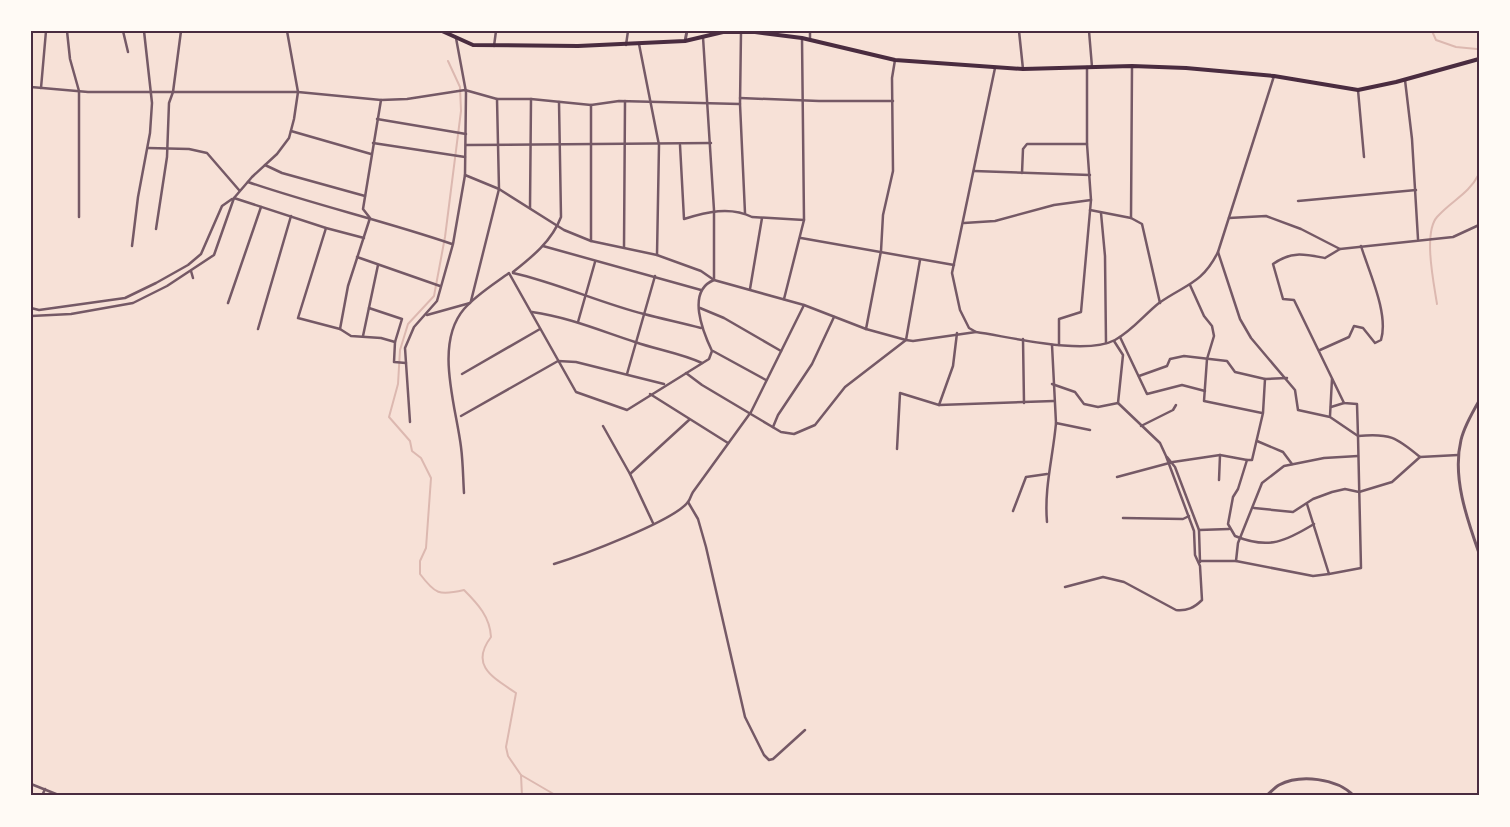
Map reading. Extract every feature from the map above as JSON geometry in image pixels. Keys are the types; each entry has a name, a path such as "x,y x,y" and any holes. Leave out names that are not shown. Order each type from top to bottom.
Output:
{"main road":[{"path":"442,31 473,44 494,46 626,45 686,41 723,32 755,32 802,38 895,60 1023,69 1132,66 1274,76 1358,90 1405,80 1479,59"}],"street":[{"path":"41,88 46,31"},
{"path":"68,31 70,59 79,92 79,218"},
{"path":"123,31 128,52"},
{"path":"132,246 138,197 148,148 152,92 144,31"},
{"path":"156,230 168,148 169,102 173,92 181,31"},
{"path":"31,316 70,314 133,303 191,271 214,255 234,198 278,154 289,138 298,92 287,31"},
{"path":"494,46 496,31"},
{"path":"626,45 628,31"},
{"path":"686,41 687,31"},
{"path":"810,31 810,40"},
{"path":"1019,31 1023,69"},
{"path":"1059,345 1059,319 1081,312 1091,200 1087,144 1090,67 1089,31"},
{"path":"741,32 740,104 745,213"},
{"path":"704,37 714,210 714,280"},
{"path":"410,422 405,348 414,326 437,301 452,244 465,176 465,90 456,38"},
{"path":"784,299 801,238 804,220 802,38"},
{"path":"638,44 659,145 656,255"},
{"path":"866,329 881,251 883,215 893,171 895,60"},
{"path":"1131,218 1132,66"},
{"path":"976,332 969,328 960,310 952,273 995,68"},
{"path":"465,176 499,189 558,226 590,241 656,255 701,271 714,280 750,288 804,305 866,329 906,340 930,339 957,333 976,332 1059,345 1088,346 1106,343 1120,337 1160,303 1190,285 1209,270 1218,252 1274,76"},
{"path":"1405,80 1416,190 1418,239"},
{"path":"31,87 79,92 298,92 381,100 407,99 465,90 497,99 530,99 592,105 625,101 740,104"},
{"path":"1358,90 1364,157"},
{"path":"740,98 893,101"},
{"path":"471,302 499,189 497,99"},
{"path":"530,99 530,208"},
{"path":"370,218 363,209 381,100"},
{"path":"624,247 625,101"},
{"path":"464,493 461,447 452,396 448,346 456,322 471,302 511,273 543,245 558,226 561,206 559,102"},
{"path":"590,241 592,105"},
{"path":"378,119 465,134"},
{"path":"291,130 304,136 372,154"},
{"path":"374,142 465,157"},
{"path":"466,145 592,146 710,143"},
{"path":"1022,173 1023,150 1027,144 1087,144"},
{"path":"680,145 684,219 714,210 745,213 762,218 804,220"},
{"path":"148,148 168,148 208,153 239,191"},
{"path":"265,165 282,173 365,196"},
{"path":"974,171 1090,174"},
{"path":"248,182 301,200 370,218 452,244"},
{"path":"1298,201 1416,190"},
{"path":"234,198 326,228 364,238"},
{"path":"31,308 39,310 125,298 156,284 201,254 222,206 234,198"},
{"path":"964,223 995,221 1054,205 1091,200"},
{"path":"228,303 261,207"},
{"path":"1090,210 1131,218 1142,224 1160,303"},
{"path":"1101,213 1105,256 1106,343"},
{"path":"258,329 291,216"},
{"path":"1229,218 1266,216 1301,229 1340,249"},
{"path":"340,329 348,286 370,218"},
{"path":"750,288 762,218"},
{"path":"1344,403 1320,350 1294,300 1283,299 1273,264 1283,256 1299,253 1325,258 1340,249 1424,238 1452,237 1479,225"},
{"path":"326,228 298,318 340,329 351,336 395,342"},
{"path":"801,238 954,265"},
{"path":"543,245 595,262 655,276 701,290"},
{"path":"1320,350 1349,337 1354,326 1363,328 1375,343 1381,340 1384,332 1382,314 1361,246"},
{"path":"1218,252 1240,319 1251,338 1287,378 1295,390 1298,410 1330,417 1358,436 1382,434 1404,444 1420,457"},
{"path":"357,257 440,286"},
{"path":"686,373 781,432 794,434 815,425 845,387 906,340 920,260"},
{"path":"578,322 595,262"},
{"path":"362,336 378,265"},
{"path":"191,271 193,278"},
{"path":"511,273 568,287 586,295 644,314 701,328"},
{"path":"511,273 576,392 627,410 664,384 709,359 712,351"},
{"path":"627,374 655,276"},
{"path":"714,280 707,283 701,290 700,308 701,328 712,351 766,380"},
{"path":"1190,285 1204,316 1212,326 1214,336 1207,359 1204,401 1262,413"},
{"path":"426,315 471,302"},
{"path":"554,564 582,555 653,524 674,514 688,502 693,492 751,412 804,305"},
{"path":"369,308 402,319 395,342 395,362 405,363"},
{"path":"700,308 724,318 781,351"},
{"path":"531,312 578,322 637,343 686,355 702,363"},
{"path":"773,427 778,415 812,364 834,317"},
{"path":"462,374 540,329"},
{"path":"939,405 952,366 957,333"},
{"path":"1120,337 1147,394 1182,385 1205,391"},
{"path":"1024,339 1024,403"},
{"path":"1114,340 1123,355 1118,403"},
{"path":"1047,522 1045,501 1047,474 1053,454 1056,423 1052,384 1052,344"},
{"path":"1139,376 1168,366 1170,359 1184,356 1227,361 1235,372 1265,379 1287,378"},
{"path":"461,416 558,361 576,362 664,384"},
{"path":"1330,417 1332,378"},
{"path":"1117,477 1168,465 1172,462 1220,455 1252,460 1258,441 1265,379"},
{"path":"1052,384 1075,392 1084,404 1098,408 1118,403"},
{"path":"897,449 900,393 939,405 1054,402"},
{"path":"650,394 728,443"},
{"path":"1118,403 1160,443 1190,516 1194,531 1195,555 1200,566"},
{"path":"1200,561 1236,561 1313,576 1361,568 1358,404 1344,403 1330,407"},
{"path":"1478,403 1461,439 1458,455 1466,515 1479,554"},
{"path":"1141,426 1173,410 1176,404"},
{"path":"630,474 689,420"},
{"path":"1056,423 1090,430"},
{"path":"603,426 630,474 653,524"},
{"path":"1258,441 1283,452 1292,464"},
{"path":"1219,480 1220,455"},
{"path":"1254,508 1293,512 1313,499 1332,492 1345,489 1359,492 1392,482 1420,457 1458,455"},
{"path":"1065,587 1103,577 1124,582 1176,610 1196,607 1202,600 1199,530 1172,462 1166,456"},
{"path":"1236,561 1240,538 1254,508 1262,484 1284,466 1324,458 1358,456"},
{"path":"1229,529 1228,518 1232,497 1238,490 1247,460"},
{"path":"1012,511 1026,477 1047,474"},
{"path":"688,502 698,519 706,547 745,717 764,755 769,760 773,759 805,730"},
{"path":"1307,504 1329,574"},
{"path":"1124,518 1183,519 1190,516"},
{"path":"1199,530 1229,529 1240,538 1270,543 1286,540 1314,524"},
{"path":"1266,796 1279,785 1310,778 1347,788 1354,796"},
{"path":"31,784 61,796"},
{"path":"42,796 44,789"}],"waterway":[{"path":"1432,31 1436,40 1456,47 1477,49"},
{"path":"448,61 460,87 461,111 445,237 434,296 408,324 400,350 398,384 389,417 410,441 412,451 421,458 431,478 426,548 420,561 420,574 438,592 449,593 464,590 478,606 486,617 491,637 485,647 483,664 493,676 516,693 506,747 508,756 521,775 522,796"},
{"path":"1437,304 1430,246 1433,225 1437,217 1470,187 1479,174"},
{"path":"521,775 557,796"}]}
